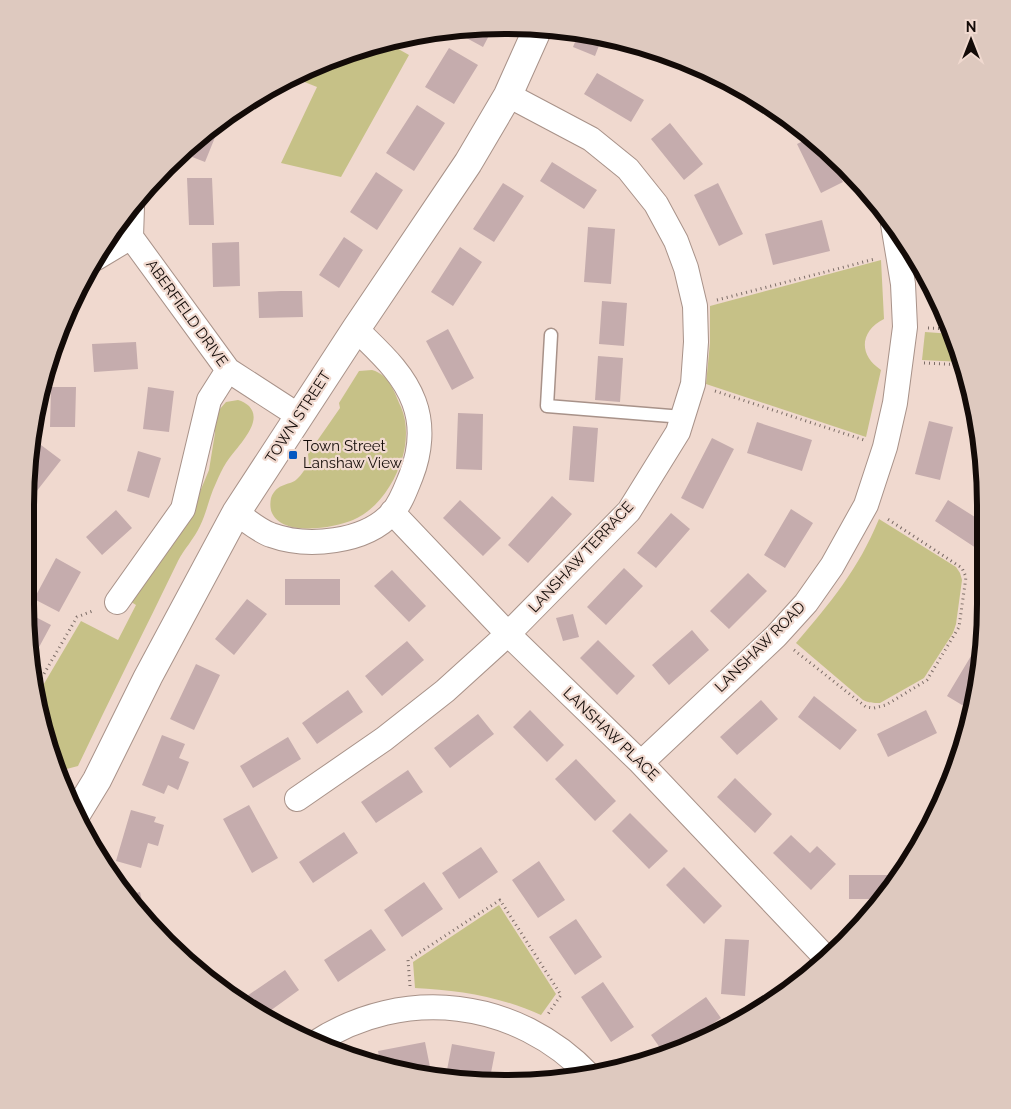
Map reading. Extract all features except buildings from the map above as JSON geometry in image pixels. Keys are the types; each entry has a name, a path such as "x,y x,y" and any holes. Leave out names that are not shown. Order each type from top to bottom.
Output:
{"street":[{"name":"TOWN STREET","path":"80,808 97,780 148,677 236,513 356,329 468,163 508,95 535,35"},
{"name":"LANSHAW TERRACE","path":"297,799 416,715 445,691 508,634 629,511 678,432 693,384 696,342 695,306 686,268 676,241 656,204 628,169 591,139 508,95"},
{"path":"109,250 131,237 132,217"},
{"name":"ABERFIELD DRIVE","path":"131,237 228,370 299,416"},
{"name":"LANSHAW ROAD","path":"641,762 776,636 806,603 832,566 866,505 885,447 895,404 901,362 905,327 903,284 896,241"},
{"path":"236,513 270,535 300,542 328,542 358,534 376,526 392,512 406,488 415,465 420,441 420,426 415,403 403,378 356,329"},
{"path":"117,602 183,508 209,400 228,370"},
{"name":"LANSHAW PLACE","path":"392,512 508,634 641,762 822,953"},
{"path":"323,1038 357,1020 384,1013 432,1007 457,1009 491,1014 519,1024 553,1043 582,1069"}],"lane":[{"path":"551,335 547,406 683,417"}],"path":[{"path":"695,306 899,253"},
{"path":"901,362 955,365"},
{"path":"693,384 885,447"},
{"path":"776,636 866,707 874,708 886,704 927,680 959,627 966,577 962,568 866,505"},
{"path":"40,680 77,618 117,602"},
{"path":"412,1009 408,960 500,900 561,995 535,1032"}],"shaded area":[{"path":"395,47 409,55 341,177 281,163 317,87 301,80 354,59 383,50"},
{"path":"881,260 884,319 870,330 866,336 865,343 868,357 881,370 866,437 706,384 710,343 710,306"},
{"path":"925,332 944,333 954,362 922,360"},
{"path":"372,370 378,372 391,385 405,420 406,440 404,453 390,486 370,509 345,523 322,528 297,528 278,521 271,508 271,498 274,493 280,487 300,476 309,464 308,454 340,408 339,403 359,371"},
{"path":"238,400 248,405 254,418 251,427 222,470 200,526 178,561 78,766 65,770 50,726 42,688 81,621 118,640 136,605 128,600 194,506 209,470 215,433 215,420 219,410 226,402"},
{"path":"879,519 956,567 962,580 953,633 924,678 880,703 871,703 863,700 796,643 843,585 862,554"},
{"path":"499,905 556,994 541,1015 495,999 415,988 413,962"}],"place":[{"name":"Town Street Lanshaw View","path":"293,455"}]}
